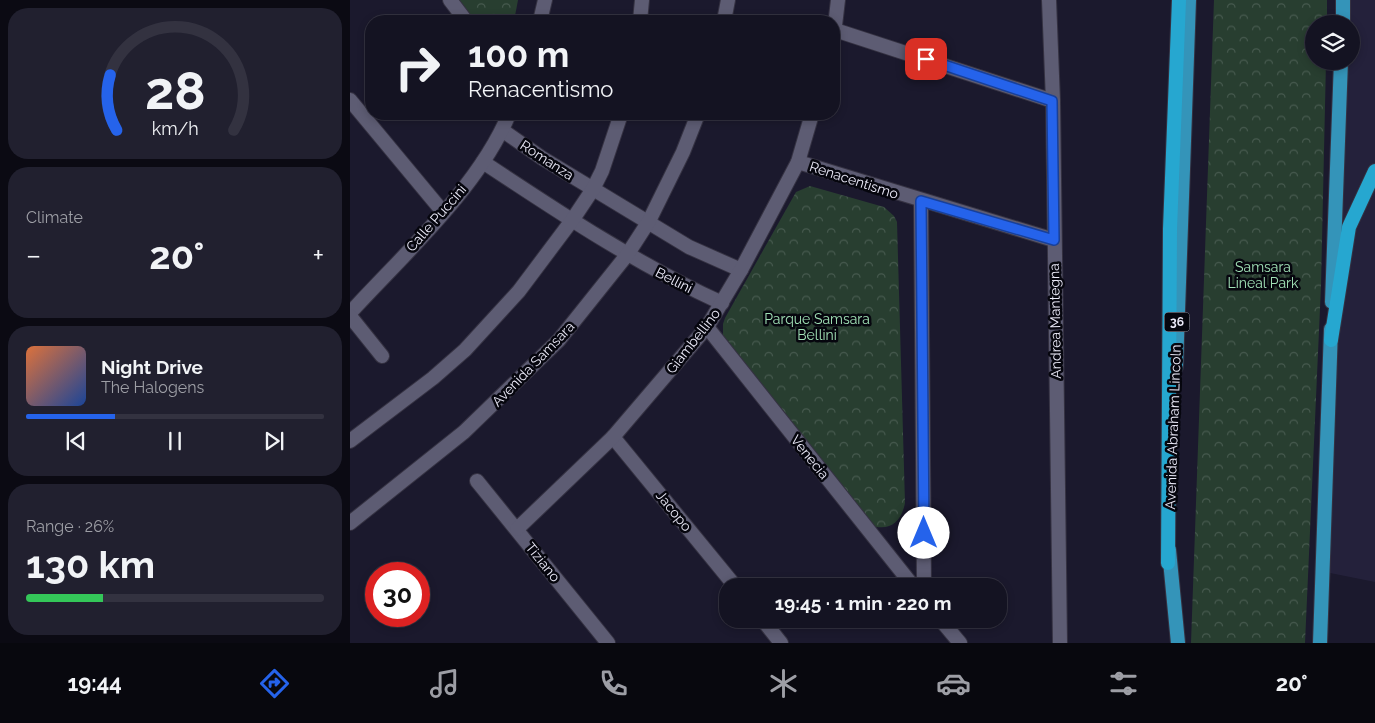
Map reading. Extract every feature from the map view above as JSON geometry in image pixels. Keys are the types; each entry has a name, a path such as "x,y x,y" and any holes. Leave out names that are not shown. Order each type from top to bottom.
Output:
{"highway":[{"path":"1168,563 1170,229 1179,0"},
{"path":"1331,340 1349,227 1375,171"}],"main road":[{"name":"Avenida Abraham Lincoln","path":"1178,643 1168,563 1189,0"},
{"path":"1343,15 1344,0"},
{"path":"1320,643 1341,70"}],"street":[{"path":"450,0 461,15"},
{"path":"541,15 545,0"},
{"path":"641,15 642,0"},
{"path":"725,15 728,0"},
{"path":"836,15 838,0"},
{"name":"Andrea Mantegna","path":"1049,0 1060,643"},
{"path":"840,34 1052,101"},
{"path":"350,100 365,118"},
{"path":"367,120 443,212"},
{"name":"Calle Puccini","path":"350,314 443,212 483,162 506,120"},
{"path":"350,441 465,350 519,290 573,219 593,189 602,171 619,120"},
{"name":"Avenida Samsara","path":"350,523 464,432 559,340 627,255 649,221 683,152 696,120"},
{"name":"Giambellino","path":"517,529 613,437 707,328 741,270 798,162 810,120"},
{"name":"Romanza","path":"502,130 536,154 649,221"},
{"path":"483,162 573,219"},
{"name":"Renacentismo","path":"798,162 1054,240"},
{"path":"921,201 924,578"},
{"name":"Bellini","path":"573,219 627,255 675,282 722,303"},
{"path":"649,221 689,247 741,270"},
{"path":"350,314 382,356"},
{"name":"Venecia","path":"707,328 907,578"},
{"name":"Jacopo","path":"613,437 728,578"},
{"name":"Tiziano","path":"477,481 608,643"},
{"path":"769,628 781,643"},
{"path":"948,628 960,643"}],"shaded area":[{"path":"1350,0 1375,0 1375,582 1330,573 1348,70 1360,70 1360,15 1350,15"}],"green space":[{"path":"455,0 518,0 515,15 467,15"},
{"name":"Samsara Lineal Park","path":"1214,0 1327,0 1327,15 1305,15 1305,70 1326,70 1321,286 1305,643 1191,643"},
{"name":"Parque Samsara Bellini","path":"810,186 884,207 894,216 897,222 905,503 897,521 888,526 876,527 869,525 723,339 725,318 796,192"}],"route":[{"path":"924,533 921,201 1054,240 1052,101 926,59"}]}
